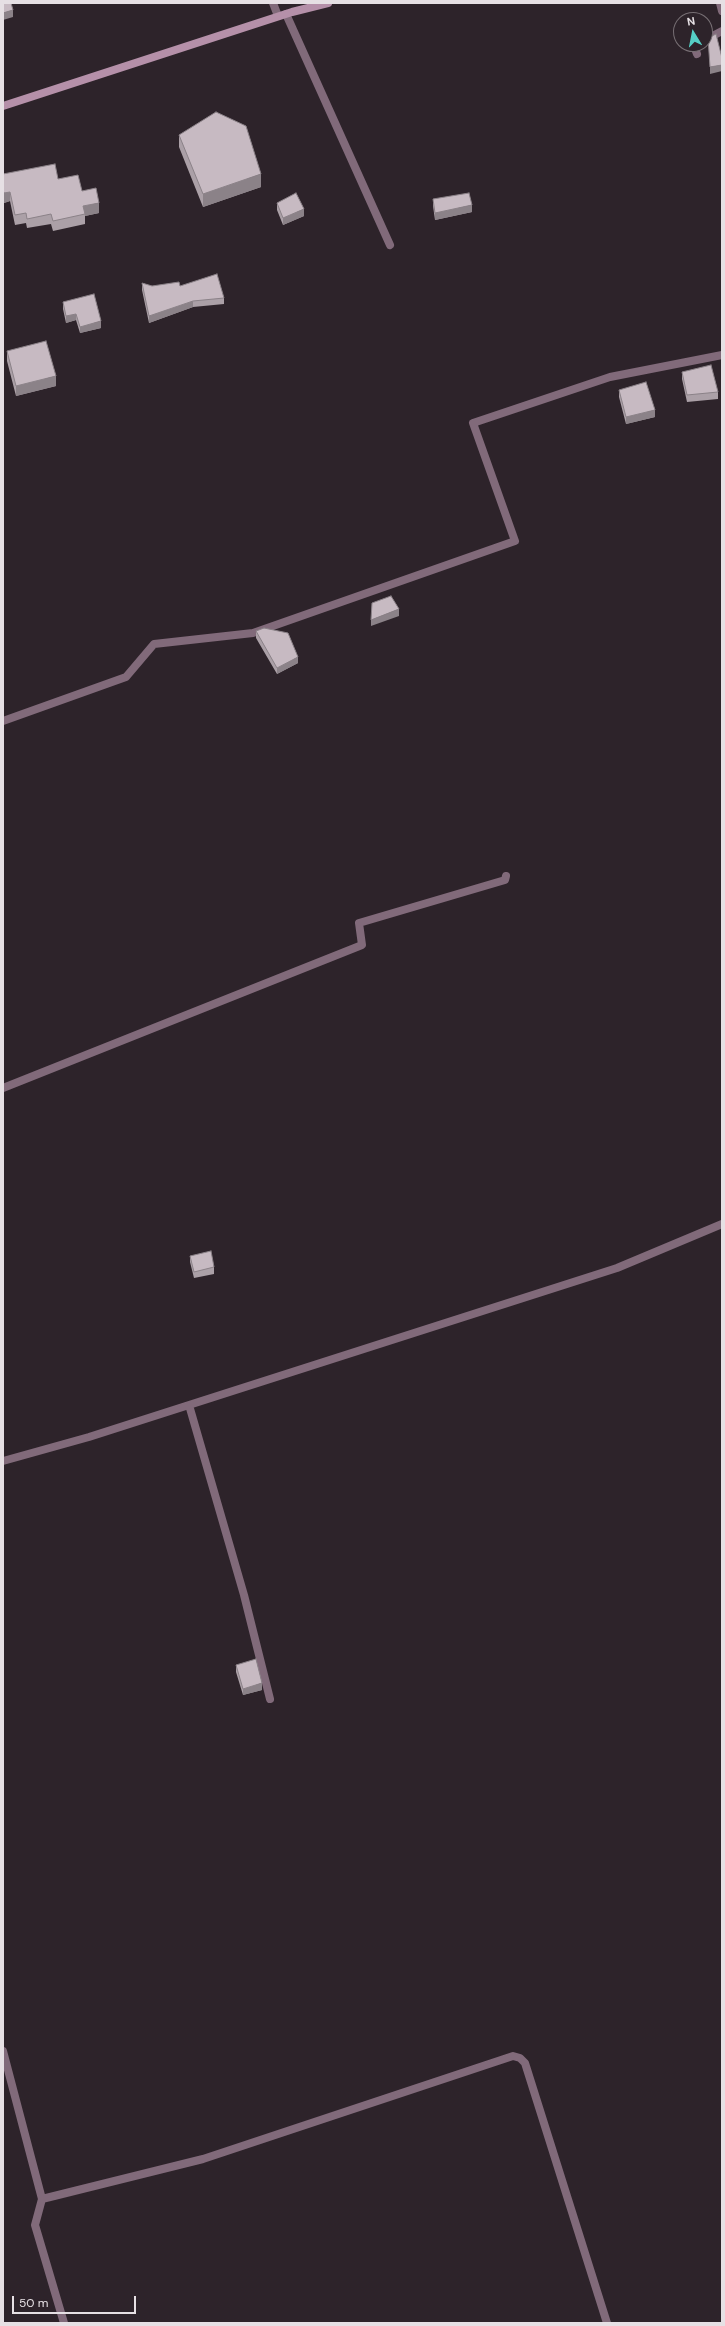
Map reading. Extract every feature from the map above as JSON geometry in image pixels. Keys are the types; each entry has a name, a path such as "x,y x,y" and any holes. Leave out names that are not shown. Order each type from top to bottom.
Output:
{"main road":[{"path":"3,106 282,15 328,3"}],"street":[{"path":"273,3 282,15 390,244"},
{"path":"720,3 722,11"},
{"path":"713,36 722,31"},
{"path":"3,721 126,677 154,644 253,633 515,541 473,423 610,377 722,355"},
{"path":"3,1088 362,945 358,923 505,880 506,876"},
{"path":"3,1461 89,1437 617,1268 722,1224"},
{"path":"189,1405 244,1595 270,1699"},
{"path":"3,2051 42,2199 35,2225 64,2323"},
{"path":"42,2199 204,2159 513,2056 520,2058 525,2063 606,2323"}],"building":[{"path":"3,3 11,3 13,10 3,13"},
{"path":"716,34 722,58 722,65 710,67 709,52 713,52 713,36"},
{"path":"216,112 246,126 261,174 203,194 179,135"},
{"path":"55,164 58,179 78,175 82,191 96,188 99,203 83,206 85,214 53,221 51,214 27,219 26,213 15,215 10,192 4,193 3,190 3,174"},
{"path":"296,193 304,209 283,218 277,203"},
{"path":"469,193 472,205 435,213 433,199"},
{"path":"217,274 224,298 193,301 149,316 142,283 152,286 179,282 180,286"},
{"path":"94,294 101,321 80,327 76,314 66,316 63,302"},
{"path":"46,341 56,376 16,386 7,351"},
{"path":"711,365 718,392 687,395 682,372"},
{"path":"646,382 655,410 626,417 619,390"},
{"path":"391,596 399,609 371,620 372,603"},
{"path":"264,628 288,633 298,657 277,668 256,631"},
{"path":"211,1251 214,1267 194,1272 190,1256"},
{"path":"256,1659 262,1683 243,1689 236,1665"}]}
